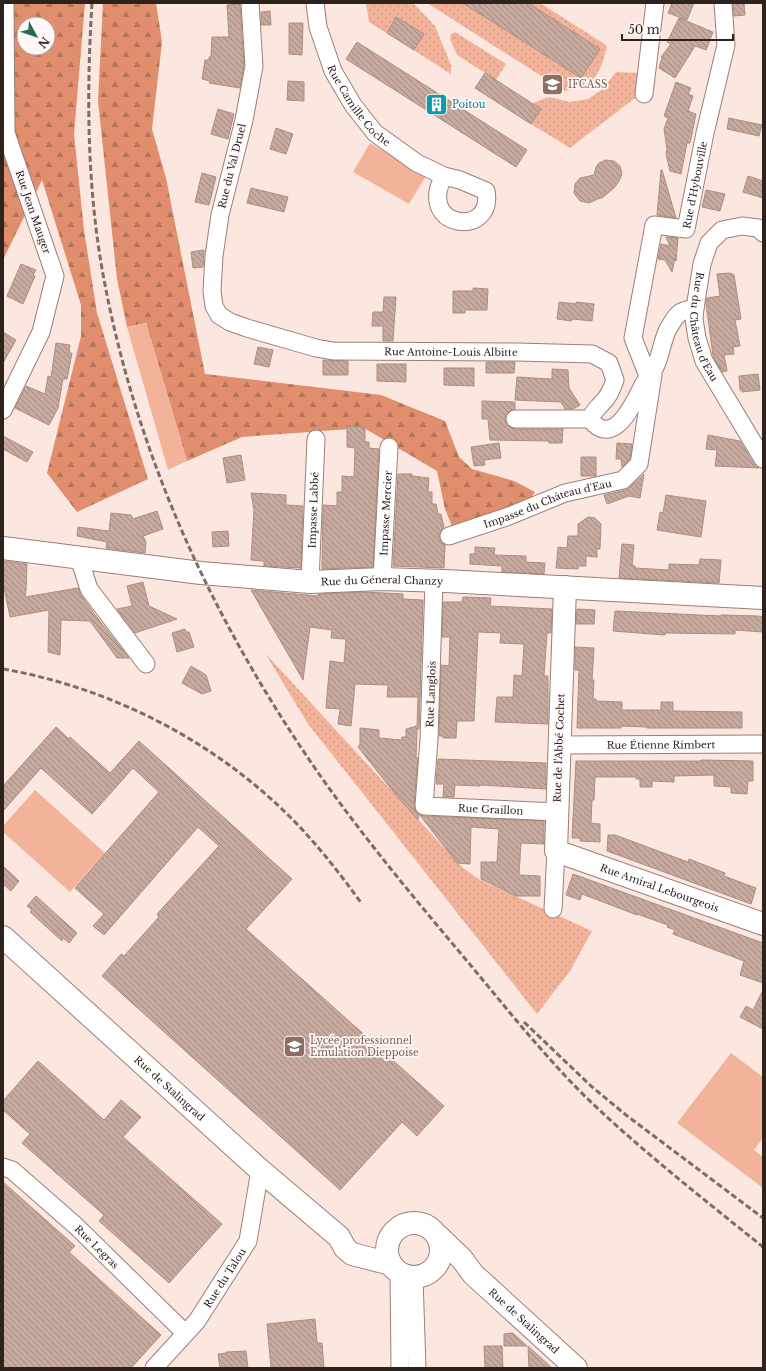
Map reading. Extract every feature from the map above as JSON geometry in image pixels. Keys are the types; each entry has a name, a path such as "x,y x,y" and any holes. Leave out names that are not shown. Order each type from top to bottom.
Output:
{"street":[{"name":"Rue Jean Mauger","path":"3,410 41,332 55,276 6,133 5,3"},
{"name":"Rue du Val Druel","path":"230,322 219,315 214,306 212,284 214,256 220,215 245,113 254,66 250,3"},
{"name":"Rue Camille Coche","path":"315,3 318,27 333,71 353,104 375,133 417,163 444,176"},
{"path":"644,94 655,3"},
{"name":"Rue d'Hybouville","path":"652,371 633,338 654,224 686,229 705,133 726,45 723,3"},
{"name":"Rue du Château d'Eau","path":"763,232 758,228 742,226 722,230 709,243 702,264 694,319 697,338 704,361 763,459"},
{"path":"516,419 590,419 595,425 602,429 610,429 618,424 629,411 652,371 670,325 680,312 695,308"},
{"name":"Rue Antoine-Louis Albitte","path":"230,322 316,348 333,351 592,354 609,363 615,380 608,396 602,404 593,411 590,419"},
{"name":"Impasse du Château d'Eau","path":"449,536 509,516 565,492 623,480 639,464 652,371"},
{"name":"Impasse Labbé","path":"310,582 316,438"},
{"name":"Impasse Mercier","path":"382,579 388,447"},
{"name":"Rue du Géneral Chanzy","path":"3,548 201,573 310,582 382,579 763,598"},
{"path":"79,558 89,589 146,664"},
{"name":"Rue Langlois","path":"424,806 429,739 434,581"},
{"name":"Rue de l'Abbé Cochet","path":"553,909 565,587"},
{"name":"Rue Étienne Rimbert","path":"560,745 763,744"},
{"name":"Rue Graillon","path":"424,806 557,812"},
{"name":"Rue Amiral Lebourgeois","path":"556,851 763,924"},
{"name":"Rue de Stalingrad","path":"3,937 260,1170 339,1237 345,1248 352,1254 402,1271"},
{"name":"Rue Legras","path":"3,1167 12,1170 76,1226 186,1333"},
{"name":"Rue du Talou","path":"154,1368 197,1321 248,1241 260,1170"},
{"path":"402,1271 422,1276 429,1273 435,1267 439,1261 441,1244 438,1236 432,1229 425,1225 416,1223 399,1227 391,1237 387,1250 402,1271 416,1368"},
{"name":"Rue de Stalingrad","path":"438,1236 462,1259 473,1274 576,1368"},
{"name":"Rue de Stalingrad","path":"339,1237 360,1244 391,1237"},
{"path":"435,1267 473,1274"},
{"path":"400,1368 402,1271"}],"shaded area":[{"path":"366,3 413,3 435,26 451,65 451,74 369,22"},
{"path":"427,3 540,3 603,43 607,47 602,64 599,72 590,83 583,87 565,91"},
{"path":"455,32 506,64 496,80 457,55 450,39 451,34"},
{"path":"616,72 640,73 639,95 570,148 531,124 533,103 549,97 570,102 588,99 603,89"},
{"path":"370,143 426,176 409,204 353,172"},
{"path":"146,323 187,461 168,470 127,327"},
{"path":"265,653 462,867 480,880 592,931 570,971 537,1014 308,724"},
{"path":"35,790 105,853 70,892 3,832 3,826"},
{"path":"731,1053 763,1077 763,1138 754,1150 763,1157 763,1188 677,1123"}],"green space":[{"path":"3,3 85,3 74,134 84,230 97,313 148,479 77,512 47,473 81,336 81,305 42,180 3,260"},
{"path":"103,3 156,3 162,42 152,129 166,178 205,374 381,395 445,421 459,457 472,469 514,481 535,492 516,521 456,536 445,509 437,471 364,428 242,437 187,461 146,323 127,327 117,279 98,101"}],"building":[{"path":"463,3 528,3 600,49 581,78"},
{"path":"672,3 694,3 687,20 668,13"},
{"path":"733,3 744,3 745,15 734,16"},
{"path":"240,4 244,65 240,88 209,83 210,81 202,79 205,60 209,60 209,57 211,57 212,37 229,37 227,5"},
{"path":"270,11 271,25 261,25 261,12"},
{"path":"396,17 424,34 414,50 387,33"},
{"path":"679,18 713,32 706,50 695,46 675,78 659,68 661,57 671,44 667,42"},
{"path":"289,23 303,23 302,55 289,54"},
{"name":"Poitou","path":"357,42 527,150 516,167 346,59"},
{"path":"485,73 541,109 531,124 475,88"},
{"path":"288,81 304,82 304,101 287,100"},
{"path":"676,82 691,88 688,94 693,96 688,111 696,114 690,143 687,143 681,174 670,171 666,154 667,149 664,129 668,118 664,116"},
{"path":"218,109 234,114 228,139 211,134"},
{"path":"729,118 762,125 759,136 727,129"},
{"path":"276,128 293,134 286,154 270,149"},
{"path":"606,160 614,161 620,166 622,174 619,181 614,188 602,198 589,203 580,201 574,193 575,184 580,178 594,175 596,167 599,163"},
{"path":"662,170 676,218 657,215"},
{"path":"202,173 216,177 209,205 195,202"},
{"path":"748,176 763,181 763,198 743,192"},
{"path":"251,188 288,197 284,212 247,203"},
{"path":"706,190 725,194 720,211 702,207"},
{"path":"666,237 678,238 676,261 675,258 672,272 665,260 658,259 661,244 670,246"},
{"path":"204,250 203,267 193,268 191,252"},
{"path":"21,264 36,270 33,275 35,276 23,304 7,296"},
{"path":"730,273 734,275 741,319 735,320 740,346 733,347 734,354 724,355 727,371 722,372 713,356 706,303 707,298 720,296 717,274"},
{"path":"473,288 488,289 487,310 465,310 465,313 453,313 453,291 473,291"},
{"path":"384,297 396,297 393,341 383,341 383,326 372,326 373,312 383,312"},
{"path":"559,302 594,304 592,321 557,319"},
{"path":"3,332 16,340 3,363"},
{"path":"56,343 70,345 69,353 72,353 67,379 63,379 58,408 49,425 15,408 26,386 45,394 48,376 51,377"},
{"path":"258,347 273,350 269,367 254,364"},
{"path":"323,360 348,361 348,375 323,375"},
{"path":"486,362 515,362 514,373 486,373"},
{"path":"377,364 406,364 406,382 377,381"},
{"path":"444,368 474,368 474,386 444,385"},
{"path":"552,369 568,370 569,388 580,405 573,409 565,409 561,402 515,400 517,377 552,379"},
{"path":"758,374 760,390 742,392 742,390 740,390 739,376"},
{"path":"482,401 515,402 515,409 506,414 506,424 515,429 563,429 562,443 549,443 549,441 490,440 488,419 482,419"},
{"path":"347,426 365,427 365,442 369,442 369,448 379,449 373,567 322,569 323,505 337,506 337,492 342,492 342,476 354,477 355,448 347,447"},
{"path":"708,435 740,441 754,464 759,468 715,466 717,450 706,449"},
{"path":"3,436 33,452 27,462 3,449"},
{"path":"499,443 501,458 484,460 485,465 474,466 471,447"},
{"path":"617,443 632,444 630,459 622,467 621,459 616,459"},
{"path":"241,455 245,480 227,483 223,458"},
{"path":"581,457 596,457 596,476 581,476"},
{"path":"398,474 412,474 412,476 429,478 428,492 432,492 432,504 436,504 438,514 441,514 444,527 439,534 440,540 445,545 444,568 393,566"},
{"path":"644,474 640,498 629,496 607,504 604,495 626,490"},
{"path":"251,493 286,495 286,505 303,506 301,568 264,566 264,561 251,560 254,510"},
{"path":"666,495 706,501 701,537 657,530 660,512 663,513"},
{"path":"157,511 163,529 143,536 146,542 145,553 106,548 107,542 77,536 78,527 109,531 111,513 131,515 133,519"},
{"path":"588,517 595,518 601,524 600,549 597,549 597,557 586,556 586,566 578,566 578,569 556,568 558,547 567,548 568,536 578,536 578,524"},
{"path":"228,531 229,546 213,547 212,532"},
{"path":"622,544 634,545 632,565 635,566 635,568 669,570 669,564 699,565 700,559 721,560 719,583 619,578"},
{"path":"475,547 495,548 494,555 526,556 526,562 545,563 544,574 502,572 502,566 470,564 470,554 475,554"},
{"path":"3,561 27,564 25,597 78,588 95,615 129,658 117,658 90,621 61,620 60,655 48,652 49,610 10,617 3,583"},
{"path":"143,582 149,606 177,619 135,633 117,609 132,606 127,586"},
{"path":"251,590 318,596 318,594 364,592 403,594 403,599 423,600 419,729 417,729 416,758 418,758 414,805 415,810 419,814 418,820 358,747 360,744 360,728 379,730 379,738 402,740 402,737 406,737 406,729 417,726 418,697 387,697 388,685 355,684 351,726 338,724 340,709 326,708 330,661 344,663 346,639 331,638 332,630 310,627 303,680"},
{"path":"463,597 491,598 490,606 552,609 551,633 547,633 544,676 548,676 548,724 495,722 497,697 513,697 514,675 522,676 524,644 500,643 501,633 478,632 474,721 457,721 456,738 443,738 443,736 439,736 441,665 449,666 450,637 442,637 443,602 462,602"},
{"path":"577,609 595,610 594,624 576,624"},
{"path":"615,611 721,616 758,616 763,617 763,632 735,630 735,634 665,633 665,635 613,631"},
{"path":"185,629 186,632 189,632 194,647 177,652 172,633"},
{"path":"575,647 594,648 592,680 594,680 593,699 596,699 596,701 622,702 622,710 661,710 661,702 673,702 673,711 742,712 742,728 647,728 621,726 621,728 577,728 579,670 575,670"},
{"path":"191,666 206,675 211,691 202,694 182,683"},
{"path":"56,727 69,739 70,737 110,773 139,741 292,879 246,929 444,1106 417,1136 402,1122 340,1190 102,976 121,954 124,956 159,917 157,914 219,846 198,827 104,935 93,926 104,914 75,888 159,792 133,768 92,814 41,768 3,811 3,786"},
{"path":"438,759 546,763 546,789 455,785 454,797 443,797 444,784 436,784"},
{"path":"576,761 753,761 753,781 748,781 747,794 731,793 731,787 714,786 714,775 674,776 674,782 652,781 652,787 640,787 640,779 636,779 636,777 595,777 591,823 600,824 600,842 580,841 580,838 572,838"},
{"path":"419,814 424,816 544,821 544,844 521,843 519,875 540,876 540,896 516,896 481,879 481,862 497,862 499,829 471,827 470,864 457,863"},
{"path":"608,835 615,835 688,862 689,859 725,873 724,876 756,888 751,904 607,851"},
{"path":"3,866 19,881 11,891 3,884"},
{"path":"573,874 763,943 763,983 740,975 744,961 673,934 675,930 667,927 668,925 582,894 580,900 566,895"},
{"path":"36,896 77,933 69,943 63,938 62,941 30,912 32,910 27,906"},
{"path":"763,990 763,1029 740,1017 746,1006 753,1010"},
{"path":"38,1061 104,1120 121,1100 141,1117 123,1137 222,1224 169,1283 99,1221 104,1215 22,1143 30,1134 3,1110 3,1101"},
{"path":"3,1182 75,1246 69,1252 161,1335 131,1368 3,1368"},
{"path":"315,1319 317,1343 322,1343 324,1368 271,1368 267,1324"},
{"path":"513,1333 527,1346 504,1346 504,1334"},
{"path":"484,1346 502,1346 503,1368 485,1368"},
{"path":"528,1346 552,1368 529,1368"},
{"path":"246,1351 248,1368 220,1368 218,1354"}],"railway":[{"path":"92,3 89,75 90,147 95,219 106,290 121,356 140,420 162,482 187,543 216,603 282,718 335,797 404,885 523,1028 557,1067 613,1123 763,1247"},
{"path":"3,669 42,677 118,703 190,739 224,761 255,785 296,823 325,856 362,904"},
{"path":"524,1022 591,1086 626,1115 763,1218"}],"place":[{"name":"IFCASS","path":"553,84"},
{"name":"Poitou","path":"436,104"},
{"name":"Lycée professionnel Emulation Dieppoise","path":"294,1046"}]}
